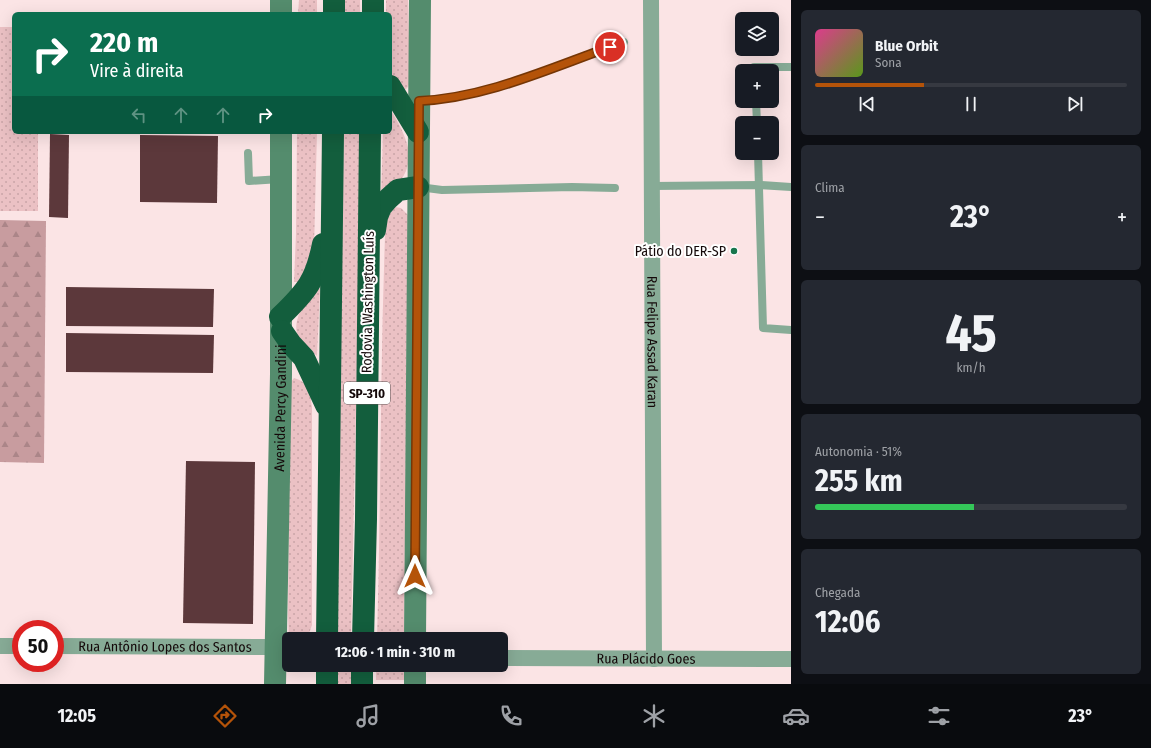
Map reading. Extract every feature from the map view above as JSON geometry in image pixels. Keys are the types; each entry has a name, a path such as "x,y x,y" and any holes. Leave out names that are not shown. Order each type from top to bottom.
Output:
{"highway":[{"path":"334,0 334,12"},
{"path":"392,89 418,132"},
{"name":"SP-310","path":"327,632 333,134"},
{"name":"Rodovia Washington Luís","path":"363,632 366,518 370,134"},
{"path":"368,267 381,207 398,190 418,187"},
{"path":"330,412 308,364 291,344 281,324 314,277 319,264 332,202"},
{"path":"326,684 327,672"},
{"path":"362,672 362,684"}],"main road":[{"path":"280,0 281,12"},
{"path":"415,632 420,0"},
{"name":"Avenida Percy Gandini","path":"275,684 281,374 281,134"},
{"path":"281,374 308,364"},
{"path":"415,672 415,684"}],"street":[{"name":"Rua Felipe Assad Karan","path":"651,0 654,659"},
{"path":"0,646 12,646"},
{"name":"Rua Antônio Lopes dos Santos","path":"64,646 275,648"},
{"name":"Rua Plácido Goes","path":"508,658 791,659"}],"lane":[{"path":"419,101 435,100 498,88 624,42"},
{"path":"779,67 791,67"},
{"path":"248,153 249,181 281,179"},
{"path":"758,160 763,328 791,330"},
{"path":"652,186 760,185 791,187"},
{"path":"418,187 442,190 572,187 615,188"}],"shaded area":[{"path":"299,0 317,0 317,12 298,12"},
{"path":"342,0 360,0 360,12 342,12"},
{"path":"386,0 408,0 410,80 408,87 402,91 392,77 392,12 386,12"},
{"path":"0,27 12,27 12,134 38,134 38,211 0,211"},
{"path":"392,112 406,139 409,155 408,163 406,171 401,179 381,200 383,134 392,134"},
{"path":"297,134 317,134 313,263 299,282 294,282"},
{"path":"341,134 360,134 360,223 351,632 332,632"},
{"path":"395,207 401,208 408,215 404,632 377,632 385,237 388,217"},
{"path":"320,288 317,356 299,339 296,330 298,316 305,302 315,291"},
{"path":"294,378 306,385 310,393 312,407 312,625 310,632 289,632 291,382"},
{"path":"332,672 351,672 351,684 332,684"},
{"path":"376,672 404,672 404,680 376,680"}],"green space":[{"path":"0,220 46,221 44,463 0,462"}],"building":[{"path":"50,134 69,135 68,218 49,217"},
{"path":"140,135 218,136 217,203 140,202"},
{"path":"66,287 214,289 213,327 66,326"},
{"path":"66,333 214,335 213,373 66,372"},
{"path":"186,461 255,462 253,624 183,623"}],"place":[{"name":"Pátio do DER-SP","path":"734,251"}],"route":[{"path":"415,576 419,101 435,100 498,88 610,47"}]}
